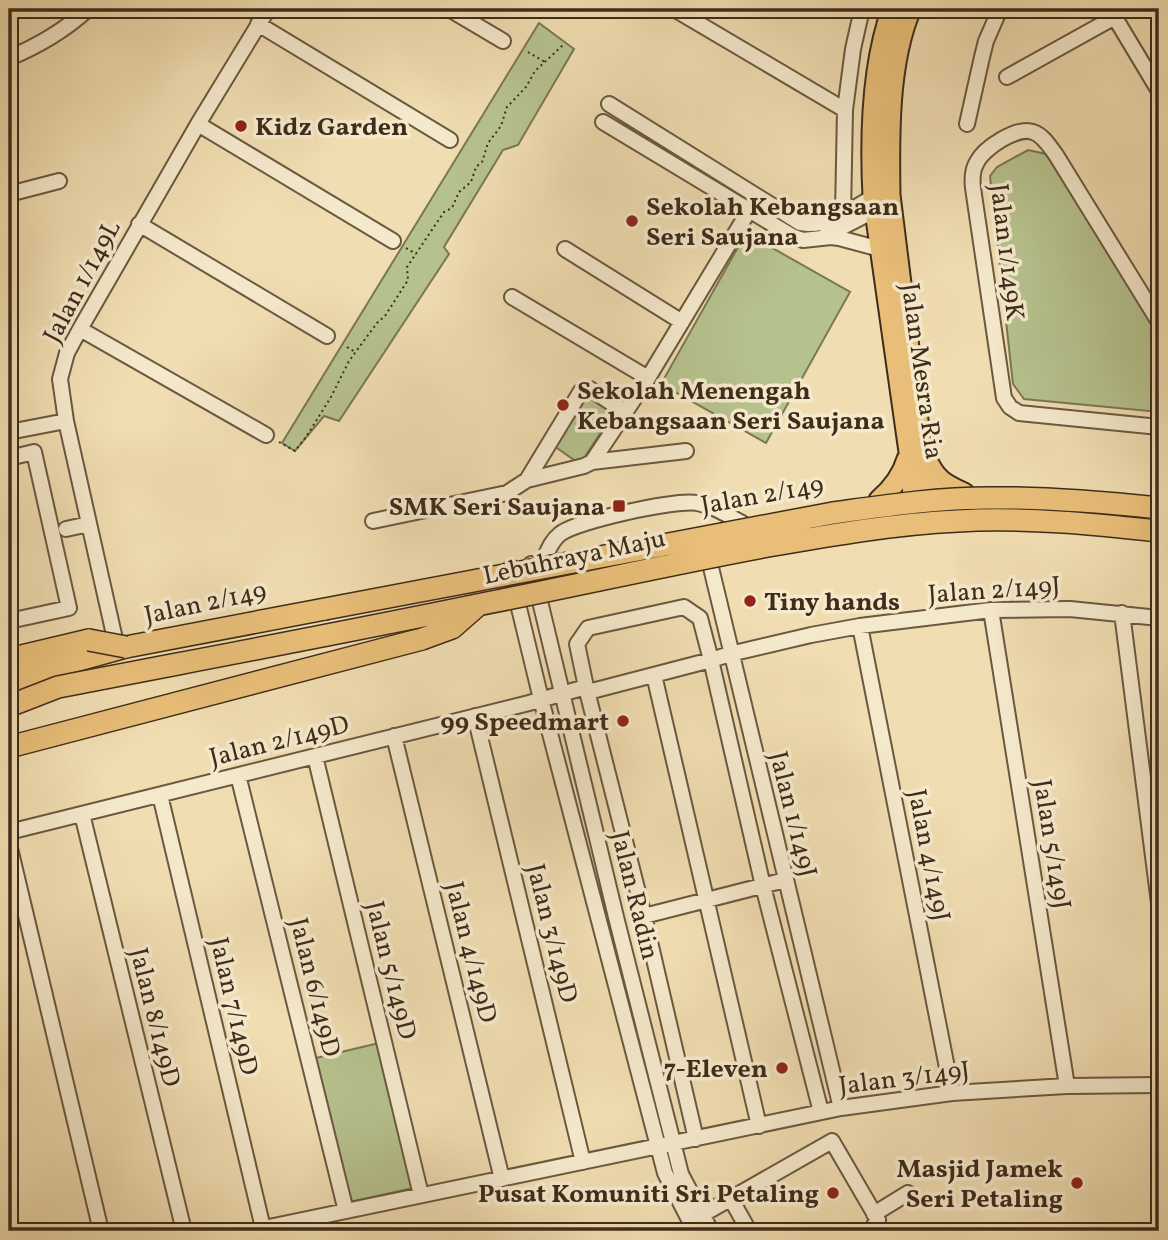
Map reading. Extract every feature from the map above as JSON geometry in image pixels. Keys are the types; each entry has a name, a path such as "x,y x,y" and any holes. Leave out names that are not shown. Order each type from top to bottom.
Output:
{"highway":[{"name":"Lebuhraya Maju","path":"9,683 121,647 819,516 908,503 999,498 1065,499 1159,508"},
{"name":"Lebuhraya Maju","path":"9,706 58,688 703,558 885,527 958,521 1030,520 1159,531"},
{"path":"9,747 422,639 452,628 478,605"},
{"path":"9,659 89,640 121,647"}],"main road":[{"name":"Jalan Mesra Ria","path":"889,249 874,202 871,159 876,84 892,9"},
{"name":"Jalan Mesra Ria","path":"911,9 904,24 893,83 889,149 889,249 924,533"},
{"path":"879,500 890,492 916,451 939,480 964,493"},
{"name":"Jalan 2/149","path":"9,671 298,609 742,523 879,500 964,493 1075,493 1159,502"},
{"name":"Jalan 2/149","path":"9,700 136,670 279,649 854,540 974,527 1020,527 1159,538"}],"street":[{"path":"9,58 35,47 88,9"},
{"name":"Jalan 1/149L","path":"121,647 89,524 66,421 60,379 67,353 139,224 268,9"},
{"path":"449,9 503,41"},
{"path":"674,9 845,110"},
{"path":"844,214 845,110 853,49 862,9"},
{"path":"967,124 986,41 1000,9"},
{"path":"1007,77 1112,13 1159,91"},
{"path":"258,24 450,140"},
{"path":"609,104 800,223 819,224 874,202"},
{"path":"603,122 792,236 803,240 839,238 889,249"},
{"path":"198,124 393,241"},
{"name":"Jalan 1/149K","path":"1159,322 1056,155 1042,137 1033,131 1023,131 992,146 982,155 975,164 973,188 1004,398 1010,407 1019,413 1159,426"},
{"path":"9,194 59,181"},
{"path":"822,238 863,216 874,202"},
{"path":"592,462 648,378 750,209"},
{"path":"139,224 327,336"},
{"path":"565,249 682,322"},
{"path":"512,297 648,378"},
{"path":"80,329 266,435"},
{"path":"527,480 581,391 590,389 625,412"},
{"path":"9,432 66,421"},
{"path":"373,521 507,493 527,480 592,462 686,451"},
{"path":"9,458 34,452 69,608 9,621"},
{"path":"528,564 562,532 580,524 669,504 694,502 714,507 742,523"},
{"path":"66,529 89,524"},
{"name":"Jalan 1/149J","path":"703,531 730,654 841,1108"},
{"name":"Jalan Radin","path":"528,564 617,921 666,1145 668,1180 695,1231"},
{"name":"Jalan Radin","path":"528,564 518,604 541,699 666,1145 711,1231"},
{"path":"696,1139 578,644 588,628 684,607 700,618 763,886 821,1112"},
{"name":"Jalan 2/149J","path":"561,694 860,626 991,610 1070,609 1159,618"},
{"name":"Jalan 5/149J","path":"991,610 1067,1086"},
{"path":"1122,613 1159,903"},
{"name":"Jalan 4/149J","path":"860,626 952,1093"},
{"path":"654,675 759,1126"},
{"name":"Jalan 2/149D","path":"9,832 561,694"},
{"name":"Jalan 3/149D","path":"475,716 583,1162"},
{"name":"Jalan 4/149D","path":"394,736 502,1179"},
{"name":"Jalan 5/149D","path":"315,756 421,1195"},
{"name":"Jalan 6/149D","path":"238,775 346,1211"},
{"name":"Jalan 7/149D","path":"159,795 256,1230"},
{"name":"Jalan 8/149D","path":"82,814 184,1231"},
{"path":"9,844 101,1231"},
{"path":"644,916 785,880"},
{"name":"Jalan 3/149J","path":"256,1230 841,1108 952,1093 1067,1086 1159,1085"},
{"path":"702,1215 832,1141 878,1220 870,1231"},
{"path":"874,1214 908,1193"},
{"path":"731,1199 750,1231"}],"path":[{"path":"266,435 295,451 306,437 349,361 377,323 386,316 408,281 407,267 444,212 452,208 460,192 471,182 476,167 482,162 488,143 501,126 508,107 526,87 535,71 563,45"},
{"path":"528,52 545,62"},
{"path":"347,347 356,353"}],"green space":[{"path":"539,23 574,49 518,145 503,150 444,247 449,254 339,421 324,416 295,451 282,443"},
{"path":"1028,150 1046,154 1159,333 1159,412 1024,399 1013,384 990,176 997,167"},
{"path":"746,233 850,292 766,443 661,384"},
{"path":"589,393 615,411 580,464 554,446"},
{"path":"379,1043 413,1188 350,1202 316,1058"}],"place":[{"name":"Kidz Garden","path":"241,126"},
{"name":"Sekolah Kebangsaan Seri Saujana","path":"632,221"},
{"name":"Sekolah Menengah Kebangsaan Seri Saujana","path":"563,405"},
{"name":"SMK Seri Saujana","path":"619,506"},
{"name":"Tiny hands","path":"750,601"},
{"name":"99 Speedmart","path":"623,721"},
{"name":"7-Eleven","path":"782,1068"},
{"name":"Masjid Jamek Seri Petaling","path":"1077,1183"},
{"name":"Pusat Komuniti Sri Petaling","path":"833,1193"}]}
